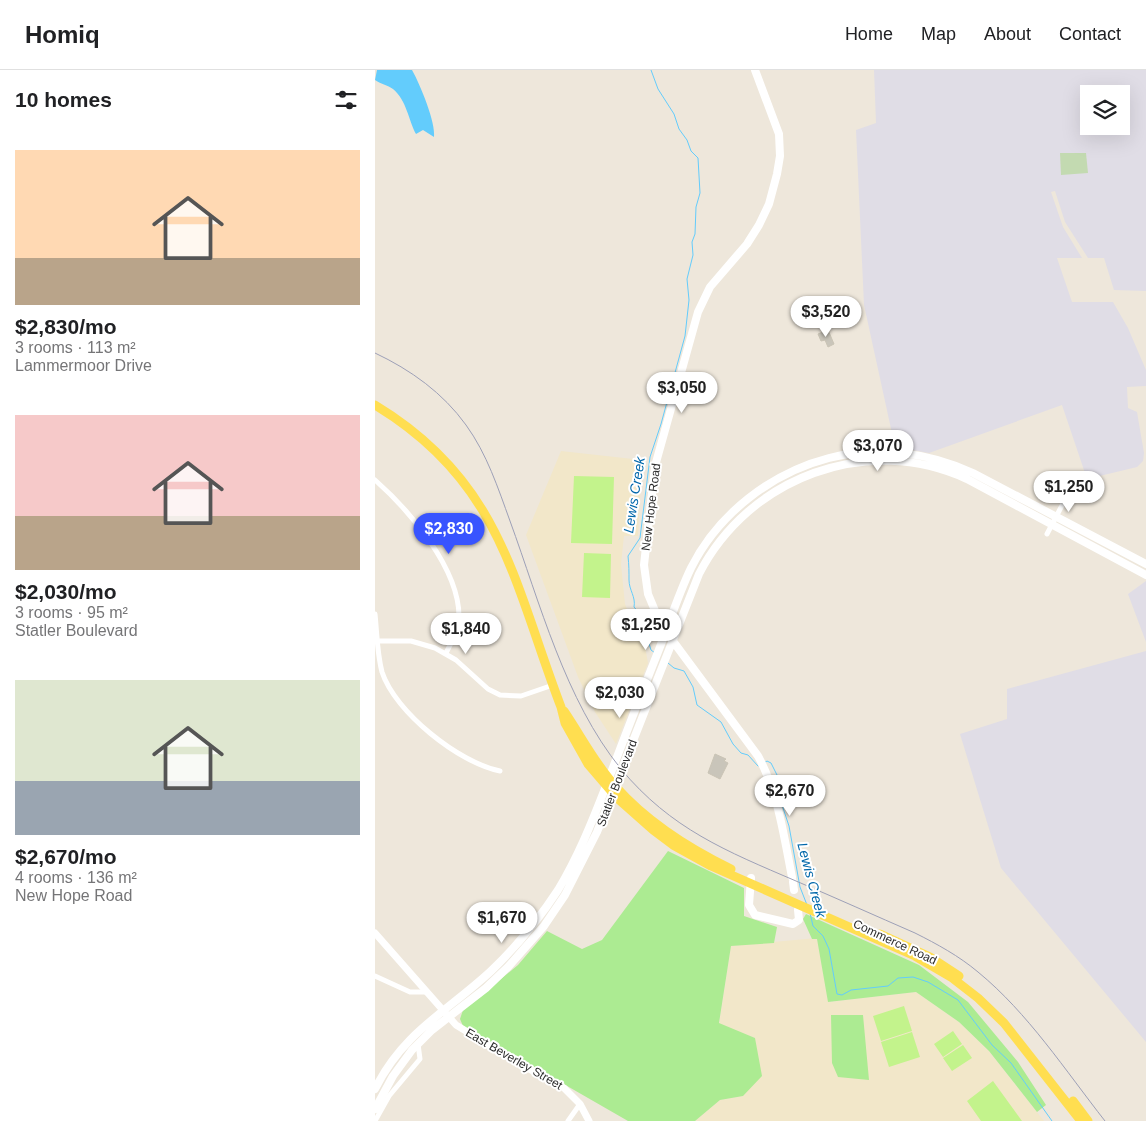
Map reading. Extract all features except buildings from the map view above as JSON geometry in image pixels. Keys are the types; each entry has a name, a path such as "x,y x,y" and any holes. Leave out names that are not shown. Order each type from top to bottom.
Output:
{"main road":[{"name":"New Hope Road","path":"755,70 778,130 781,147 772,196 751,239 714,282 702,301 656,461 645,560 647,590 655,615 671,644 762,763 772,790 793,883"},
{"name":"Commerce Road","path":"375,405 403,423 435,449 478,501 507,555 561,707 611,786 680,842 751,881 915,956 968,990 995,1014 1019,1040 1081,1121"},
{"name":"Statler Boulevard","path":"375,1109 393,1076 418,1043 504,971 550,918 585,859 665,632 699,554 731,514 752,495 775,480 803,466 831,458 881,452 905,453 935,458 973,472 1146,564"},
{"name":"Statler Boulevard","path":"375,1089 407,1040 491,971 538,918 557,890 575,860 611,786 661,670 700,571 713,549 728,530 749,509 772,493 799,478 823,469 850,463 876,461 931,466 967,479 1146,575"},
{"path":"655,615 672,614"},
{"path":"665,660 680,656"},
{"path":"751,881 749,905 755,915 793,924 799,920 798,910"},
{"name":"Commerce Road","path":"818,910 917,950 974,986 1019,1031 1088,1121"}],"street":[{"path":"375,480 400,502 424,532 449,578 457,599 459,616 456,632 446,653"},
{"path":"1047,534 1068,494 1072,490 1089,486"},
{"path":"375,614 377,641 384,677 391,691 403,707 431,733 461,754 487,768 499,771"},
{"path":"377,641 411,641 427,644 446,653 462,665 482,685 500,695 521,696 553,685"},
{"name":"East Beverley Street","path":"375,933 442,1010 461,1028 563,1088 580,1104 589,1121"},
{"path":"375,976 410,992 428,992"},
{"path":"375,1121 389,1096 420,1059 418,1043"},
{"path":"568,1121 580,1104"}],"shaded area":[{"path":"874,70 1146,70 1146,291 1114,290 1104,258 1088,258 1065,222 1055,191 1051,192 1063,227 1082,258 1057,258 1072,302 1113,302 1128,328 1146,370 1146,386 1127,387 1128,408 1137,412 1144,453 1143,461 1137,467 1087,479 1062,405 929,453 895,447 864,305 856,130 876,123"},
{"path":"561,451 642,460 638,536 624,536 621,564 625,604 632,623 644,641 648,663 616,744 595,712 578,677 526,535"},
{"path":"1146,581 1146,642 1128,594"},
{"path":"1146,651 1146,1042 1001,868 960,734 1007,719 1007,689"},
{"path":"817,938 829,1002 916,992 959,1022 989,1051 1044,1121 695,1121 720,1100 743,1096 755,1038 719,1024 731,946"}],"green space":[{"path":"1060,153 1086,153 1088,173 1061,175"},
{"path":"574,476 614,477 612,544 571,543"},
{"path":"584,553 611,554 610,598 582,597"},
{"path":"668,851 744,888 744,916 777,927 774,943 731,946 719,1023 755,1038 762,1076 743,1096 720,1100 695,1121 628,1121 463,1026 460,1019 463,1010 518,965 547,931 582,949 602,940"},
{"path":"806,914 919,965 968,1002 1018,1062 1046,1105 1037,1112 989,1051 959,1022 916,992 828,1002 817,939 812,939 803,919"},
{"path":"904,1006 912,1031 881,1041 873,1016"},
{"path":"831,1015 863,1015 869,1080 838,1077 832,1063"},
{"path":"953,1031 962,1044 943,1057 934,1044"},
{"path":"912,1032 920,1057 889,1067 881,1042"},
{"path":"963,1045 972,1058 952,1071 943,1058"},
{"path":"993,1081 1022,1121 981,1121 967,1101"}],"water":[{"path":"377,70 412,70 430,113 434,137 423,130 416,134 398,94 375,80"}],"waterway":[{"name":"Lewis Creek","path":"651,70 658,89 674,114 679,129 687,140 691,151 698,158 700,193 696,207 695,234 692,242 693,255 687,279 689,300 685,336 650,457 640,538 628,556 629,584 634,607 640,614 651,650 655,653"},
{"name":"Lewis Creek","path":"668,663 674,668 684,671 693,687 697,705 721,722 733,744 741,753 748,755 758,766"},
{"name":"Lewis Creek","path":"764,763 767,761 771,763 779,779 783,808 789,826 800,887 807,905"},
{"name":"Lewis Creek","path":"810,913 813,926 823,936 829,949 837,994 842,995 851,990 888,986 898,978 913,977 928,982 958,1000 992,1045 1011,1063 1052,1121"}],"railway":[{"path":"375,353 414,375 437,393 457,413 473,436 486,459 496,484 569,682 601,742 621,769 640,790 680,823 723,848 915,933 963,961 996,988 1030,1024 1105,1121"}]}
